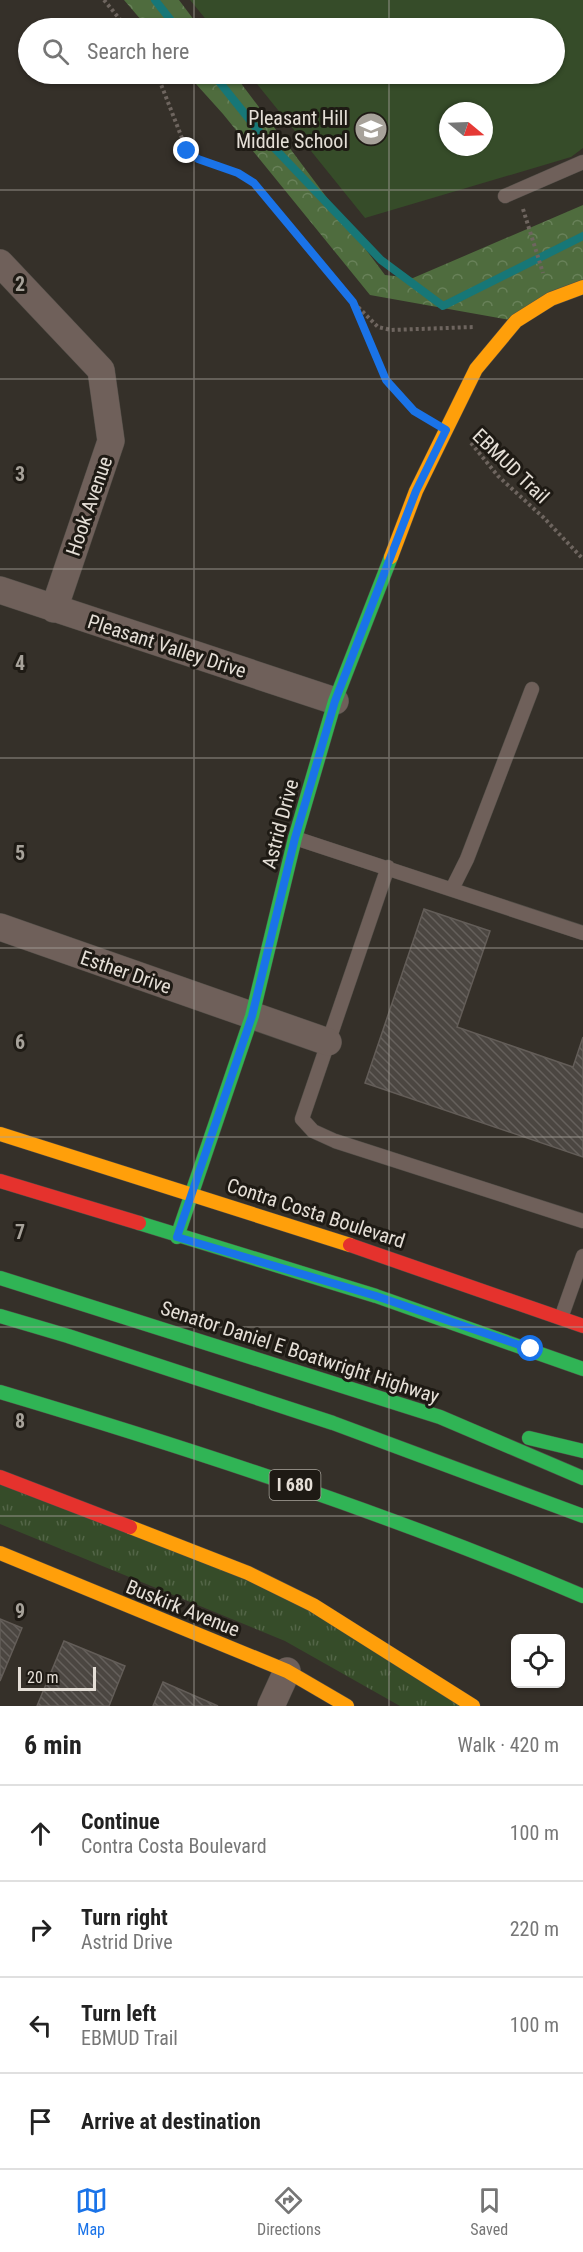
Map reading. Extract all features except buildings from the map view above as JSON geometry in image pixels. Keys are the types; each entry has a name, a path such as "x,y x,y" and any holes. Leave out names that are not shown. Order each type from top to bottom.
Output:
{"main road":[{"name":"Astrid Drive","path":"177,1237 252,1016 295,838 335,701 416,491 476,369 516,321 551,299 583,286"},
{"name":"Contra Costa Boulevard","path":"0,1134 192,1193 439,1274 583,1326"},
{"path":"0,1182 376,1296 583,1369"},
{"name":"Senator Daniel E Boatwright Highway","path":"0,1278 440,1417 583,1478"},
{"path":"0,1316 333,1423 583,1516"},
{"name":"I 680","path":"0,1392 107,1423 323,1495 526,1571 583,1596"},
{"path":"440,1417 583,1451"},
{"path":"0,1477 248,1573 313,1605 473,1706"},
{"name":"Buskirk Avenue","path":"0,1553 287,1671 342,1705"}],"street":[{"name":"Hook Avenue","path":"0,262 101,370 111,441 54,609"},
{"name":"Pleasant Valley Drive","path":"0,590 335,701"},
{"name":"Esther Drive","path":"0,927 328,1042"},
{"path":"271,1706 287,1671"}],"lane":[{"path":"512,193 583,162"},
{"path":"452,889 467,859 532,689"},
{"path":"295,838 583,933"},
{"path":"388,867 302,1119 313,1131 335,1141 583,1221"},
{"path":"561,1318 583,1256"}],"path":[{"path":"104,0 119,18"},
{"name":"EBMUD Trail","path":"161,84 187,151 198,159 238,173 254,183 353,302 386,380 414,411 472,444 498,476 544,518 583,559"},
{"path":"512,193 534,241 544,275"},
{"path":"353,302 378,327 391,330 477,327"}],"green space":[{"path":"124,0 179,0 192,18 139,18"},
{"name":"Pleasant Hill Middle School","path":"190,0 583,0 583,148 571,157 365,218 257,84 565,84 565,18 205,18"},
{"path":"196,84 242,84 385,275 413,278 583,205 583,287 516,321 370,295"},
{"path":"0,1477 248,1573 473,1706 400,1706 285,1641 0,1524"}],"waterway":[{"path":"155,0 169,18"},
{"path":"221,84 261,134 381,260 443,306 583,236"}],"traffic: fast":[{"path":"177,1237 252,1016 295,838 335,701 391,557"},
{"path":"139,1223 376,1296 583,1369"},
{"path":"0,1278 440,1417 583,1478"},
{"path":"0,1316 333,1423 583,1516"},
{"path":"0,1392 148,1437 367,1511 512,1566 583,1596"},
{"path":"529,1438 583,1451"}],"traffic: slow":[{"path":"391,557 416,491 476,369 516,321 551,299 583,287"},
{"path":"0,1134 350,1245"},
{"path":"130,1527 248,1573 313,1605 473,1706"},
{"path":"0,1553 287,1671 347,1706"}],"traffic: jam":[{"path":"0,1181 139,1223"},
{"path":"350,1245 583,1326"},
{"path":"0,1477 130,1527"}],"place":[{"name":"Pleasant Hill Middle School","path":"371,129"}],"route":[{"path":"187,151 198,159 238,173 254,183 353,302 386,380 414,411 446,430 416,491 335,701 295,838 252,1016 177,1237 376,1296 531,1349"}]}
